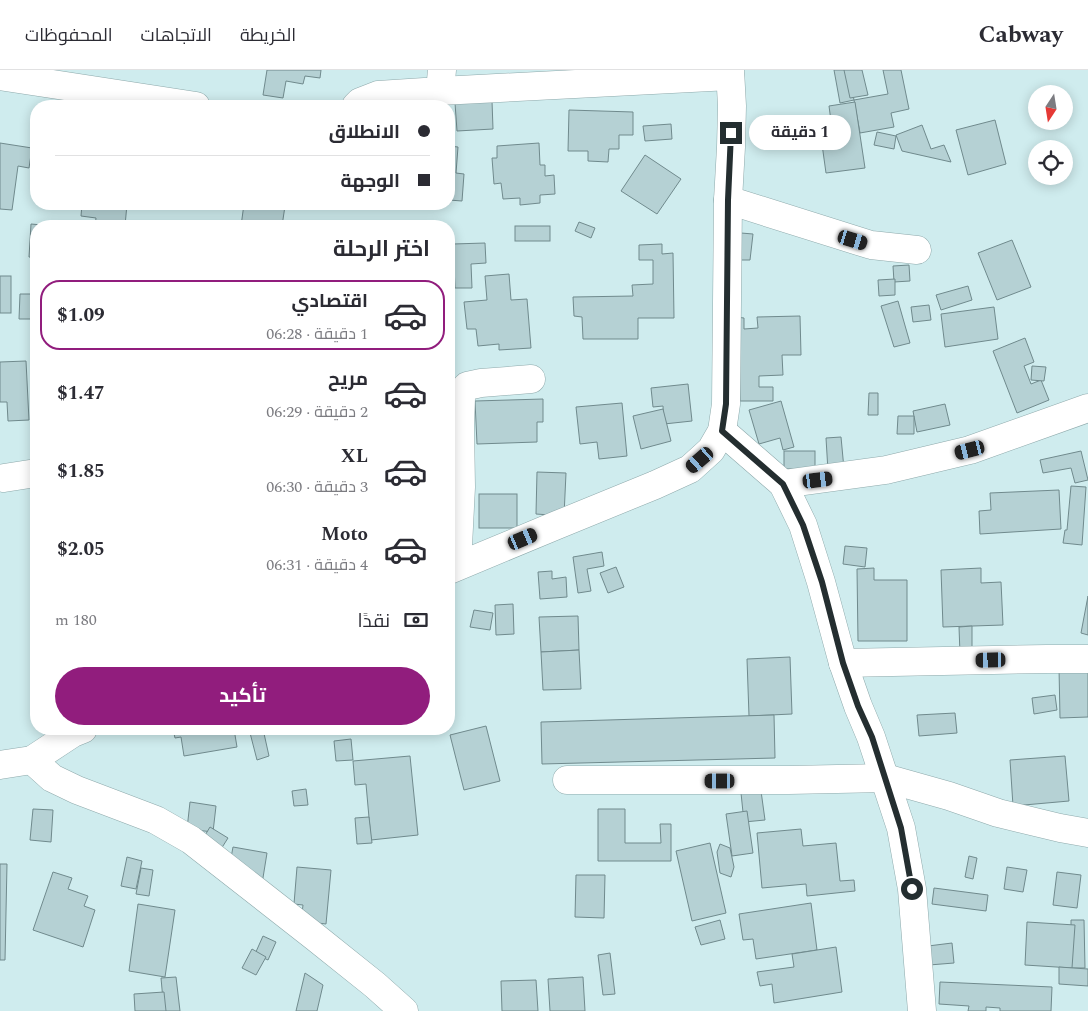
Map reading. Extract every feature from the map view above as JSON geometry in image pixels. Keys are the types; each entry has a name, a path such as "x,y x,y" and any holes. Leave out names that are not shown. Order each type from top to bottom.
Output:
{"street":[{"path":"365,100 378,95 441,80 730,73 732,106 728,200 726,404 722,431 711,450 690,469 455,567"},
{"path":"0,76 157,100"},
{"path":"728,200 870,245 917,250"},
{"path":"455,548 461,487 460,398 462,392 467,386 481,382 531,379"},
{"path":"783,484 886,470 970,450 1088,408"},
{"path":"722,431 783,484 803,525 822,582 843,663 858,706 872,737 901,828 912,889 922,1011"},
{"path":"4,478 30,474"},
{"path":"843,663 1088,659"},
{"path":"0,764 32,760 70,735"},
{"path":"32,760 52,778 77,790 156,820 191,840 323,943 404,1011"},
{"path":"567,780 885,778 950,796 998,813 1088,833"}],"building":[{"path":"267,70 321,70 320,78 305,76 303,84 286,81 283,98 263,95"},
{"path":"834,70 848,70 854,100 840,103"},
{"path":"844,70 862,70 868,95 850,98"},
{"path":"883,70 901,70 909,109 891,113 894,127 860,133 854,100 888,94"},
{"path":"492,101 493,129 457,131 455,103"},
{"path":"855,102 865,168 826,173 821,137 833,136 829,106"},
{"path":"569,110 633,112 633,135 619,135 619,149 609,149 608,162 588,161 588,151 568,151"},
{"path":"995,120 1006,164 968,175 956,130"},
{"path":"671,124 672,139 645,141 643,126"},
{"path":"922,125 931,149 944,145 951,162 902,151 896,135"},
{"path":"877,132 896,136 894,149 874,145"},
{"path":"0,143 30,148 29,168 18,166 12,210 0,209"},
{"path":"539,143 540,165 545,165 545,176 554,175 555,194 540,195 540,203 520,205 520,198 503,199 501,183 494,184 492,158 497,158 497,146"},
{"path":"455,147 458,147 456,173 464,174 462,201 455,200"},
{"path":"645,155 681,179 657,214 621,191"},
{"path":"82,210 126,210 126,220 96,220 96,218 81,216"},
{"path":"243,210 284,210 283,220 242,220"},
{"path":"579,222 595,228 591,238 575,231"},
{"path":"515,226 550,226 550,241 515,241"},
{"path":"741,233 753,234 750,260 738,260"},
{"path":"1012,240 1031,287 997,300 978,253"},
{"path":"485,243 486,263 471,264 472,288 455,288 455,244"},
{"path":"662,244 662,254 673,253 674,318 638,318 638,339 583,339 582,317 574,316 573,297 633,296 632,285 653,284 653,260 639,260 639,245"},
{"path":"909,265 910,281 894,282 893,266"},
{"path":"509,274 511,300 527,299 531,348 499,350 499,344 478,346 476,329 467,329 464,302 487,300 485,276"},
{"path":"0,276 11,276 11,313 0,313"},
{"path":"895,279 895,295 879,296 878,280"},
{"path":"968,286 972,300 941,310 936,295"},
{"path":"20,294 30,294 30,319 19,319"},
{"path":"898,301 910,343 894,347 881,306"},
{"path":"929,305 931,320 913,322 911,307"},
{"path":"994,307 998,339 945,347 941,314"},
{"path":"800,316 801,355 782,355 783,375 759,376 759,387 773,387 773,401 740,401 739,342 736,317 744,318 744,329 758,328 757,317"},
{"path":"1025,338 1034,362 1024,366 1031,384 1041,380 1049,400 1017,413 993,351"},
{"path":"26,361 29,420 8,421 7,402 0,402 0,362"},
{"path":"1032,366 1046,367 1044,381 1031,380"},
{"path":"688,384 692,421 664,424 663,406 653,407 651,388"},
{"path":"869,393 878,393 878,415 868,415"},
{"path":"543,399 543,422 537,422 537,442 477,444 475,401"},
{"path":"781,401 794,447 783,450 780,438 759,444 749,410"},
{"path":"622,403 627,456 599,459 597,442 580,444 576,407"},
{"path":"945,404 950,425 917,432 913,411"},
{"path":"663,409 671,441 641,449 633,416"},
{"path":"898,416 914,416 914,434 897,434"},
{"path":"841,437 844,469 828,471 826,438"},
{"path":"784,451 815,451 815,469 784,469"},
{"path":"1081,451 1088,480 1075,483 1071,468 1043,473 1040,460"},
{"path":"537,472 566,473 564,516 536,514"},
{"path":"1071,486 1086,487 1082,545 1063,543 1065,530 1067,530"},
{"path":"1059,490 1061,529 980,534 979,511 991,510 990,493"},
{"path":"479,494 517,494 517,528 479,528"},
{"path":"845,546 867,548 865,567 843,564"},
{"path":"602,552 604,566 587,569 591,591 578,593 573,557"},
{"path":"616,567 624,587 608,593 600,573"},
{"path":"874,568 874,580 907,580 907,641 858,641 857,569"},
{"path":"981,568 981,583 1001,582 1003,625 943,627 941,570"},
{"path":"552,571 552,579 566,577 567,597 540,599 538,572"},
{"path":"1088,596 1088,635 1081,633"},
{"path":"513,604 514,634 496,635 495,605"},
{"path":"474,610 493,613 490,630 470,627"},
{"path":"578,616 579,650 541,652 539,617"},
{"path":"972,626 972,654 960,654 959,627"},
{"path":"579,650 581,689 543,690 541,652"},
{"path":"790,657 792,714 749,716 747,659"},
{"path":"1088,667 1088,717 1060,718 1059,668"},
{"path":"1055,695 1057,710 1034,714 1032,698"},
{"path":"955,713 957,733 919,736 917,715"},
{"path":"774,715 775,758 542,764 541,722"},
{"path":"486,726 500,781 464,790 450,735"},
{"path":"174,735 235,735 237,747 184,756 181,737 175,738"},
{"path":"251,735 264,735 269,756 257,760"},
{"path":"351,739 353,760 336,761 334,741"},
{"path":"410,756 418,835 371,840 366,784 355,785 353,761"},
{"path":"1065,756 1069,801 1013,806 1010,760"},
{"path":"306,789 308,805 294,806 292,791"},
{"path":"761,791 765,820 744,822 741,793"},
{"path":"190,802 216,806 213,832 187,829"},
{"path":"33,809 53,810 51,842 30,840"},
{"path":"598,809 625,809 625,843 661,843 660,824 671,824 671,861 598,861"},
{"path":"747,811 753,853 732,856 726,814"},
{"path":"369,817 372,843 357,844 355,818"},
{"path":"210,827 228,838 216,857 198,847"},
{"path":"801,829 803,846 836,843 840,881 854,880 855,891 807,896 806,884 762,888 757,833"},
{"path":"710,843 726,913 692,921 676,851"},
{"path":"720,844 730,848 734,867 731,877 720,873 717,852"},
{"path":"233,847 267,853 261,890 228,874"},
{"path":"969,856 977,858 973,879 965,877"},
{"path":"127,857 142,861 136,889 121,886"},
{"path":"0,864 7,864 5,960 0,960"},
{"path":"297,867 331,870 326,924 301,921 303,905 294,904"},
{"path":"1007,867 1027,870 1023,892 1004,889"},
{"path":"141,868 153,870 149,896 136,894"},
{"path":"53,872 72,878 68,889 88,896 84,906 95,910 83,947 33,930"},
{"path":"1057,872 1081,875 1077,908 1053,905"},
{"path":"576,875 605,875 604,918 575,917"},
{"path":"934,888 988,895 986,911 932,904"},
{"path":"811,903 817,950 756,959 753,939 743,940 739,914"},
{"path":"138,904 175,910 165,977 129,971"},
{"path":"720,920 725,939 701,945 695,927"},
{"path":"1071,920 1084,920 1085,968 1071,968"},
{"path":"1027,922 1075,925 1072,968 1025,965"},
{"path":"263,936 276,942 268,960 255,954"},
{"path":"952,943 954,963 929,965 928,946"},
{"path":"836,947 842,992 774,1003 772,984 760,986 757,972 794,967 792,954"},
{"path":"252,949 266,957 256,975 242,968"},
{"path":"610,953 615,994 603,995 598,955"},
{"path":"1059,967 1088,969 1088,986 1059,984"},
{"path":"305,973 323,985 317,1011 296,1011"},
{"path":"176,977 180,1011 164,1011 161,978"},
{"path":"583,977 585,1011 550,1011 548,979"},
{"path":"536,980 538,1011 502,1011 501,981"},
{"path":"940,982 1052,987 1051,1011 1000,1011 1000,1008 986,1007 986,1011 968,1011 969,1006 939,1004"},
{"path":"164,992 166,1011 135,1011 134,994"}],"route":[{"path":"731,133 726,296 726,404 722,431 783,484 803,525 822,582 843,663 858,706 872,737 901,828 912,889"}]}
